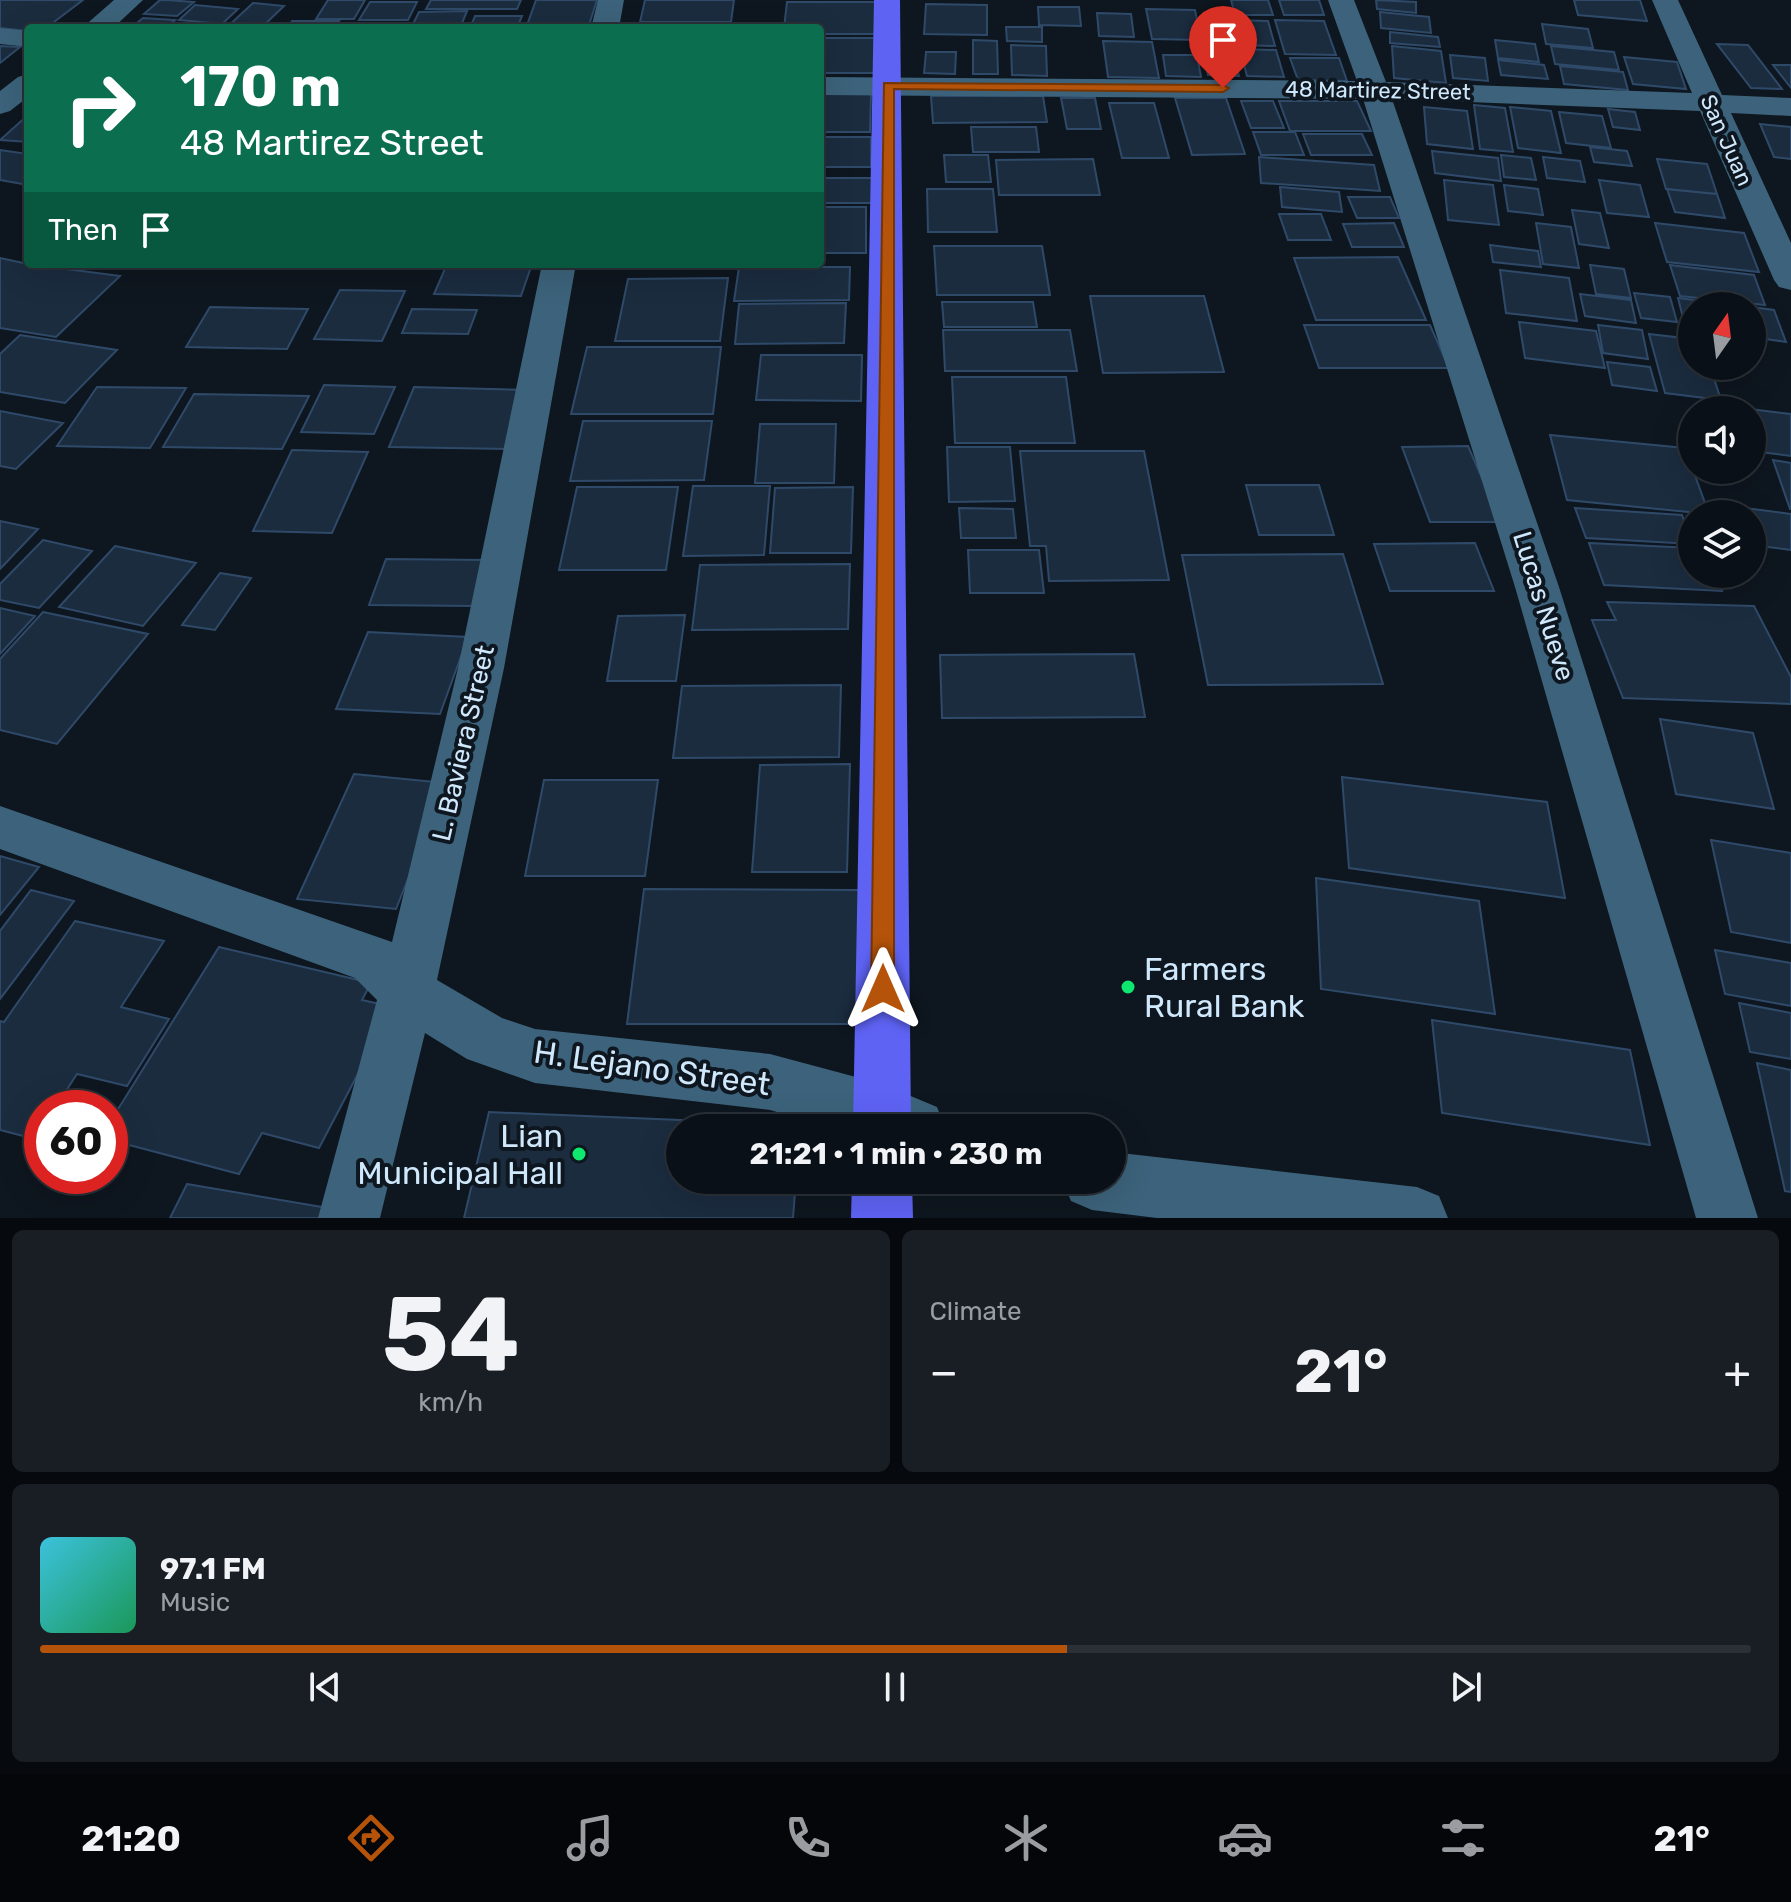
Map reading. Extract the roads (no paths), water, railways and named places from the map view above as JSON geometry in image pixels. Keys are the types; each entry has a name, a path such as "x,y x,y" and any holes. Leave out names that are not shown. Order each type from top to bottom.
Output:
{"main road":[{"path":"887,0 893,1114"},
{"path":"882,1194 882,1218"}],"street":[{"path":"101,24 130,0"},
{"path":"606,24 611,0"},
{"name":"Lucas Nueve","path":"1341,0 1376,90 1587,744 1727,1218"},
{"name":"San Juan","path":"1665,0 1791,280"},
{"path":"0,36 24,39"},
{"path":"0,82 24,83"},
{"path":"0,105 24,86"},
{"name":"48 Martirez Street","path":"824,86 1376,90 1513,93 1791,107"},
{"name":"L. Baviera Street","path":"349,1218 407,992 481,668 558,268"},
{"name":"H. Lejano Street","path":"0,827 374,960 407,992 487,1040 535,1056 770,1082 866,1114"},
{"path":"1126,1184 1417,1218"}],"place":[{"name":"Farmers Rural Bank","path":"1128,987"},
{"name":"Lian Municipal Hall","path":"579,1154"}]}
